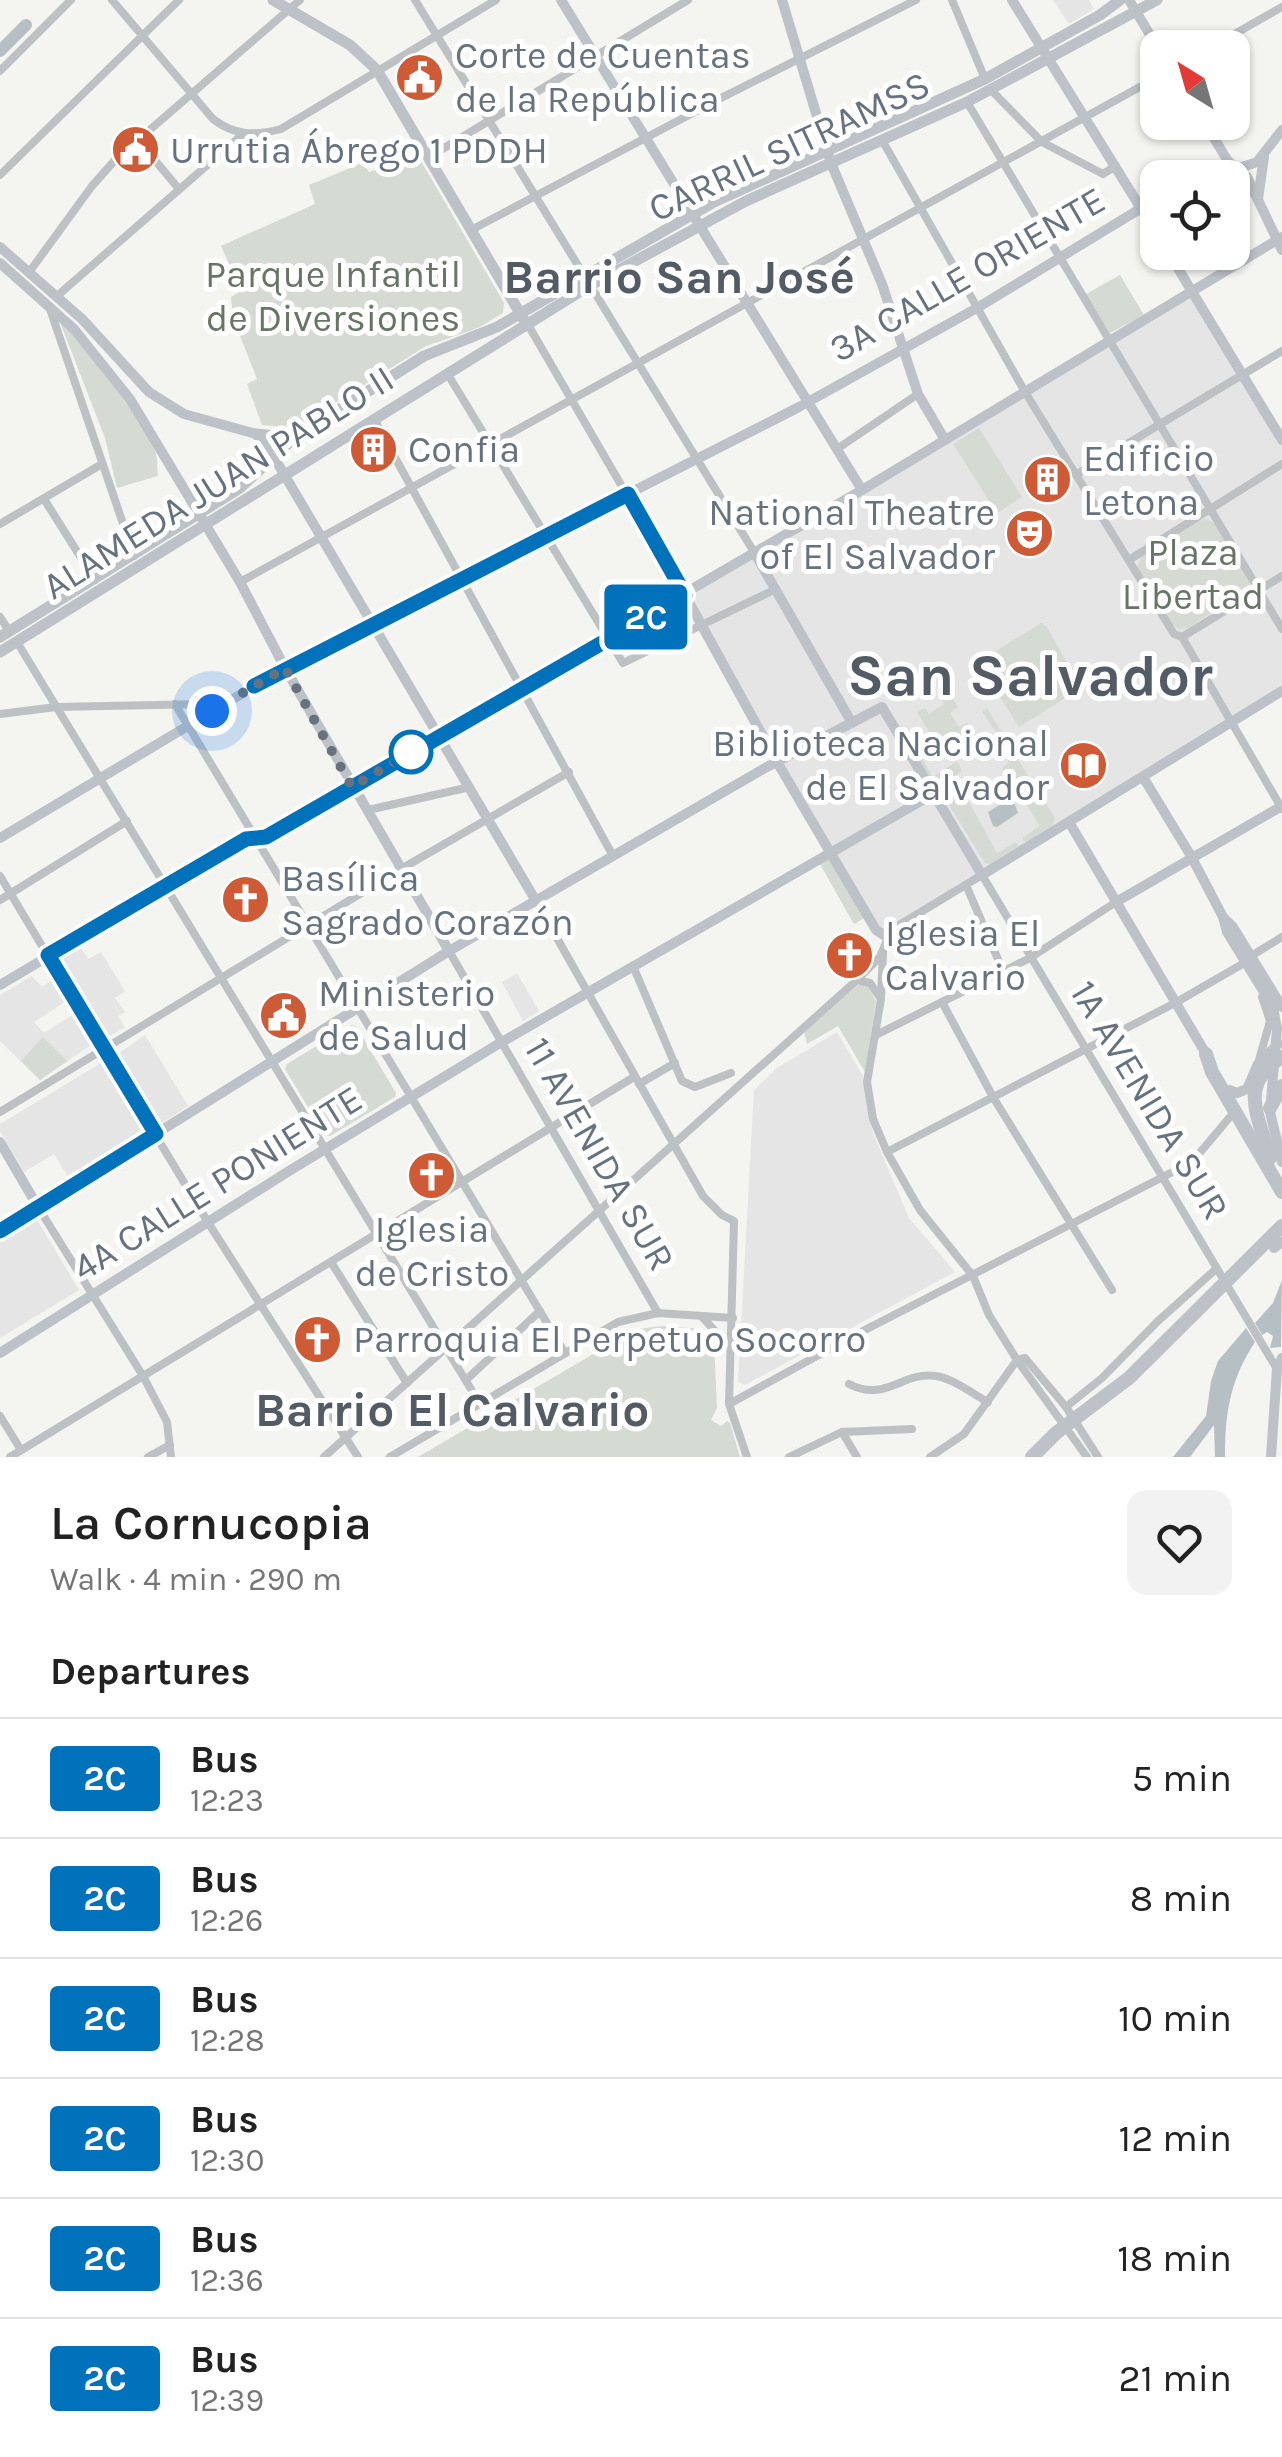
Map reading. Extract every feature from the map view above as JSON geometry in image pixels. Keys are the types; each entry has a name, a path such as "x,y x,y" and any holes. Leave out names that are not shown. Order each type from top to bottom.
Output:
{"highway":[{"path":"1206,1054 1282,1192"},
{"path":"1276,1160 1256,1111 1255,1090 1262,1073 1282,1057"},
{"path":"1270,1108 1277,1084"},
{"path":"1032,1457 1129,1378 1282,1226"},
{"path":"1070,1423 1137,1380 1279,1243"}],"main road":[{"path":"0,649 254,487 280,465 523,319 431,156 374,65 273,0"},
{"path":"561,0 862,490"},
{"path":"782,0 829,158 882,284 918,394 945,440"},
{"path":"1012,0 1140,207"},
{"path":"1045,53 1120,0"},
{"name":"CARRIL SITRAMSS","path":"586,281 695,220 987,85 1131,4 1147,0"},
{"path":"829,158 988,85 1131,4 1157,0"},
{"path":"1131,4 1147,30"},
{"path":"829,158 882,140 967,102 988,85"},
{"path":"1250,164 1264,154 1282,130"},
{"path":"1258,200 1264,154"},
{"path":"0,984 256,836 266,837 685,595 1280,243 1250,183"},
{"name":"3A CALLE ORIENTE","path":"0,838 285,668 808,402 977,308 1140,207"},
{"path":"0,247 30,271 54,300 158,399 184,414 256,434 294,438"},
{"path":"0,263 54,300"},
{"path":"1179,270 1282,440"},
{"name":"ALAMEDA JUAN PABLO II","path":"0,649 8,637 134,556 203,520 253,480 374,419 586,281"},
{"name":"11 AVENIDA SUR","path":"54,300 141,417 240,582 352,787 449,951"},
{"name":"ALAMEDA JUAN PABLO II","path":"8,637 203,520 280,465 294,438 432,352 523,319"},
{"path":"119,383 130,385 130,374"},
{"path":"141,417 145,404 158,399"},
{"path":"256,434 280,465 536,901"},
{"path":"0,1228 449,951 852,723 754,552"},
{"path":"685,595 876,930 886,936"},
{"path":"982,876 1282,691"},
{"name":"1A AVENIDA SUR","path":"852,723 882,707 982,876"},
{"path":"1143,777 1191,856 1227,932 1266,994 1277,1021 1277,1084"},
{"name":"4A CALLE PONIENTE","path":"0,1353 500,1043 934,794"},
{"path":"1116,902 1191,856 1282,808"},
{"path":"1069,822 1206,1054 1276,1160"},
{"path":"1246,961 1282,1007"},
{"path":"1230,1090 1237,1093 1247,1088 1258,1064 1282,1040"},
{"path":"1270,1108 1282,1179"},
{"path":"0,1142 37,1205"},
{"path":"1271,1457 1280,1363"}],"street":[{"path":"0,71 71,0"},
{"path":"112,0 190,94 222,126 244,134 281,129 496,0"},
{"path":"0,176 180,0"},
{"path":"30,271 92,186 138,140 300,0"},
{"path":"415,0 754,552"},
{"path":"431,156 688,0"},
{"path":"473,230 916,0"},
{"path":"952,0 988,85 1042,142 1103,174 1116,166"},
{"path":"1242,30 1282,7"},
{"path":"240,582 1140,87"},
{"path":"967,102 1282,629"},
{"path":"134,556 51,318 54,300 244,134"},
{"path":"138,140 179,189"},
{"path":"882,140 1026,392 1174,634 1182,638 1282,808"},
{"path":"523,319 685,595"},
{"path":"1077,474 1282,351"},
{"path":"447,373 623,663 776,588"},
{"path":"837,449 918,394"},
{"path":"374,419 613,856"},
{"path":"0,524 102,464"},
{"path":"1129,560 1282,464"},
{"path":"44,499 94,580"},
{"path":"1182,638 1282,576"},
{"path":"0,617 8,637 127,821 480,1404"},
{"path":"0,714 56,708 206,704 234,698"},
{"path":"175,704 565,1353"},
{"path":"0,1112 570,772"},
{"path":"368,810 470,786"},
{"path":"0,900 127,821"},
{"path":"0,876 209,1224 358,1457"},
{"path":"982,876 886,936 867,1082 873,1118 886,1152 920,1210 973,1276 989,1315 1017,1360 1098,1457"},
{"name":"1A AVENIDA SUR","path":"982,876 1232,1296 1259,1339 1280,1363"},
{"path":"966,885 1003,971"},
{"path":"536,901 703,1196 734,1221 730,1404 746,1457"},
{"path":"876,1034 1030,958 1116,902"},
{"path":"886,1152 1176,1002 1282,938"},
{"name":"11 AVENIDA SUR","path":"449,951 658,1313"},
{"path":"324,1457 857,980 883,952"},
{"path":"1246,961 1270,1019 1258,1064"},
{"path":"633,966 682,1080 695,1087 732,1073"},
{"path":"857,980 870,984 880,1000"},
{"path":"942,1002 1070,1226 1112,1290"},
{"path":"10,1457 462,1181 636,1080 675,1064"},
{"path":"730,1404 859,1333 1192,1162 1235,1110"},
{"path":"37,1205 143,1376 167,1422 171,1457"},
{"path":"331,1262 407,1384"},
{"path":"1070,1423 1102,1378 1158,1321 1218,1272"},
{"path":"466,1380 540,1311"},
{"path":"390,1457 618,1322 658,1313 733,1318"},
{"path":"700,1316 712,1324 732,1349"},
{"path":"930,1457 961,1436 1017,1360 1025,1358 1070,1423 1087,1457"},
{"path":"849,1384 868,1392 915,1378 938,1376 988,1402"},
{"path":"0,1416 21,1450"},
{"path":"789,1457 842,1432 912,1429"},
{"path":"842,1432 857,1457"},
{"path":"148,1457 170,1445"}],"shaded area":[{"path":"1053,0 1089,0 1094,9 1069,24"},
{"path":"1192,292 1282,440 1282,689 881,934 685,595"},
{"path":"1009,799 1018,813 993,826 988,812"},
{"path":"79,945 88,959 101,952 125,991 115,998 125,1012 118,1016 125,1027 108,1037 58,959"},
{"path":"517,973 539,1011 523,1021 502,982"},
{"path":"32,976 42,987 52,980 65,1002 34,1022 44,1033 72,1015 91,1045 40,1080 0,1041 0,995"},
{"path":"837,1032 863,1076 873,1133 909,1218 955,1272 745,1385 738,1382 754,1090 777,1068"},
{"path":"145,1035 188,1106 159,1125 115,1056"},
{"path":"101,1063 147,1131 145,1134 70,1180 54,1154 24,1172 0,1131 0,1124"},
{"path":"36,1218 79,1290 0,1338 0,1240"},
{"path":"1282,1280 1281,1347 1270,1348 1273,1336 1267,1332 1262,1335 1255,1323 1273,1303"},
{"path":"1246,1328 1255,1342 1231,1397 1225,1457 1215,1457 1214,1425 1190,1457 1173,1457 1206,1416 1218,1361"}],"green space":[{"name":"Parque Infantil de Diversiones","path":"418,156 504,303 503,313 478,328 426,346 295,428 262,425 247,384 257,379 233,318 231,297 241,291 221,246 315,204 309,185 362,163 369,172 379,168 386,176"},
{"path":"1120,275 1144,315 1110,333 1086,294"},
{"path":"58,317 135,415 155,450 158,476 117,488 105,438"},
{"path":"979,428 1022,497 997,513 953,444"},
{"name":"Plaza Libertad","path":"1208,519 1215,524 1249,580 1249,588 1188,628 1179,629 1171,624 1137,567 1143,555 1198,521"},
{"path":"1041,623 1047,627 1081,688 1019,727 978,662"},
{"path":"949,693 958,707 950,713 959,727 967,723 976,737 968,741 963,735 947,745 951,752 944,756 917,712 925,708 929,714 944,704 941,698"},
{"path":"987,708 1005,738 997,751 983,760 973,751 999,737 982,711"},
{"path":"918,751 933,777 957,761 962,771 946,782 933,783 914,753"},
{"path":"1013,752 1055,818 1053,825 1025,843 1022,838 1040,826 1002,768"},
{"path":"952,785 963,802 969,802 997,853 1016,842 1019,847 990,864 985,863 941,792"},
{"path":"832,853 868,916 854,924 817,859"},
{"path":"858,985 867,985 876,1001 865,1072 838,1026 807,1044 804,1032"},
{"path":"351,1025 356,1026 396,1093 330,1136 325,1135 285,1069 287,1064"},
{"path":"43,1037 67,1061 40,1080 21,1061"},
{"path":"665,1326 701,1329 714,1342 717,1408 711,1420 721,1426 730,1423 740,1457 418,1457 595,1353 593,1348 602,1343 637,1330"}],"waterway":[{"path":"0,51 26,25"}],"bus line":[{"name":"2C","path":"0,1231 156,1134 48,955 246,839 266,837 685,595 628,494 254,686"}],"place":[{"name":"Corte de Cuentas de la República","path":"420,77"},
{"name":"Urrutia Ábrego 1 PDDH","path":"135,150"},
{"name":"Confia","path":"373,449"},
{"name":"Edificio Letona","path":"1048,480"},
{"name":"National Theatre of El Salvador","path":"1030,534"},
{"name":"Biblioteca Nacional de El Salvador","path":"1084,765"},
{"name":"Basílica Sagrado Corazón","path":"246,900"},
{"name":"Iglesia El Calvario","path":"850,955"},
{"name":"Ministerio de Salud","path":"283,1015"},
{"name":"Iglesia de Cristo","path":"432,1175"},
{"name":"Parroquia El Perpetuo Socorro","path":"318,1339"}],"district":[{"name":"Barrio San José","path":"679,276"},
{"name":"San Salvador","path":"1030,675"},
{"name":"Barrio El Calvario","path":"452,1409"}],"route":[{"path":"212,711 285,668 352,787 411,752"}]}
